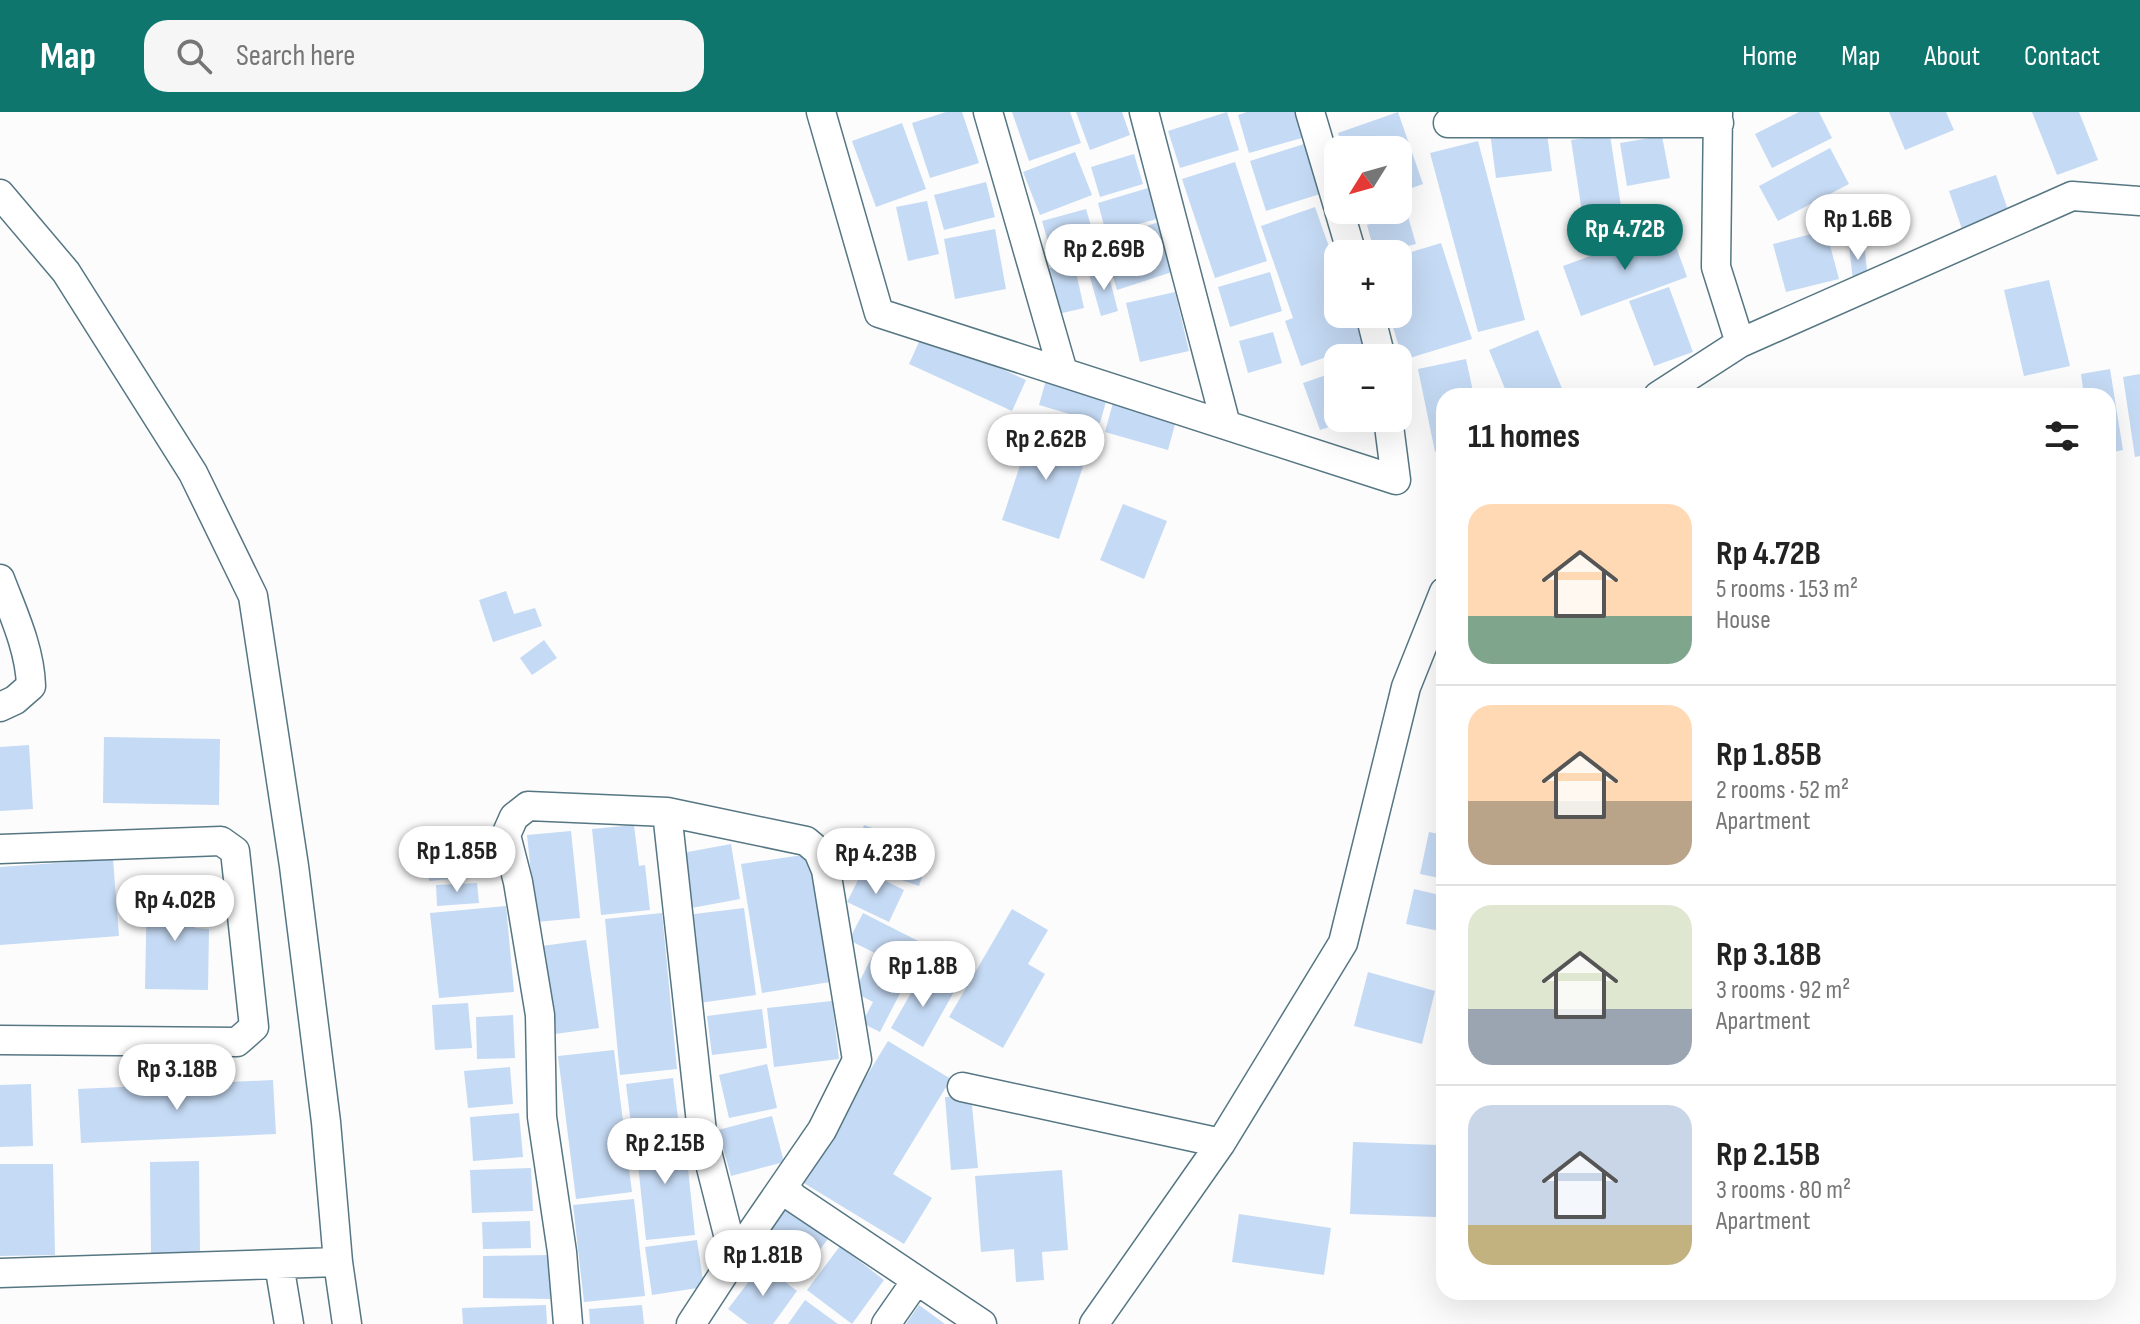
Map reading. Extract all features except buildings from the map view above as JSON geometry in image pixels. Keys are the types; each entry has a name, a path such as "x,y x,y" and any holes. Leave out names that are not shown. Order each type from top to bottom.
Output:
{"street":[{"path":"821,112 879,313 1396,480 1390,432"},
{"path":"988,112 1063,372"},
{"path":"1144,112 1226,425"},
{"path":"1310,112 1324,158"},
{"path":"1448,123 1718,118 1716,267 1740,343"},
{"path":"0,194 66,272 185,459 253,596 296,881 347,1324"},
{"path":"1670,388 1740,343 2072,196 2140,201"},
{"path":"0,579 20,630 31,670 31,686 15,700 0,707"},
{"path":"1094,1324 1221,1143 1343,943 1406,687 1436,612"},
{"path":"568,1324 562,1252 542,1117 540,1015 518,882 506,835 514,817 528,806 667,812 806,841 818,851 826,870 857,1060 822,1130 691,1324"},
{"path":"667,812 702,1132 734,1258"},
{"path":"0,849 221,841 235,851 254,1027 237,1042 0,1040"},
{"path":"962,1087 1221,1143"},
{"path":"784,1187 794,1198 982,1324"},
{"path":"0,1273 338,1262"},
{"path":"279,1264 289,1324"},
{"path":"886,1324 916,1281"}]}
